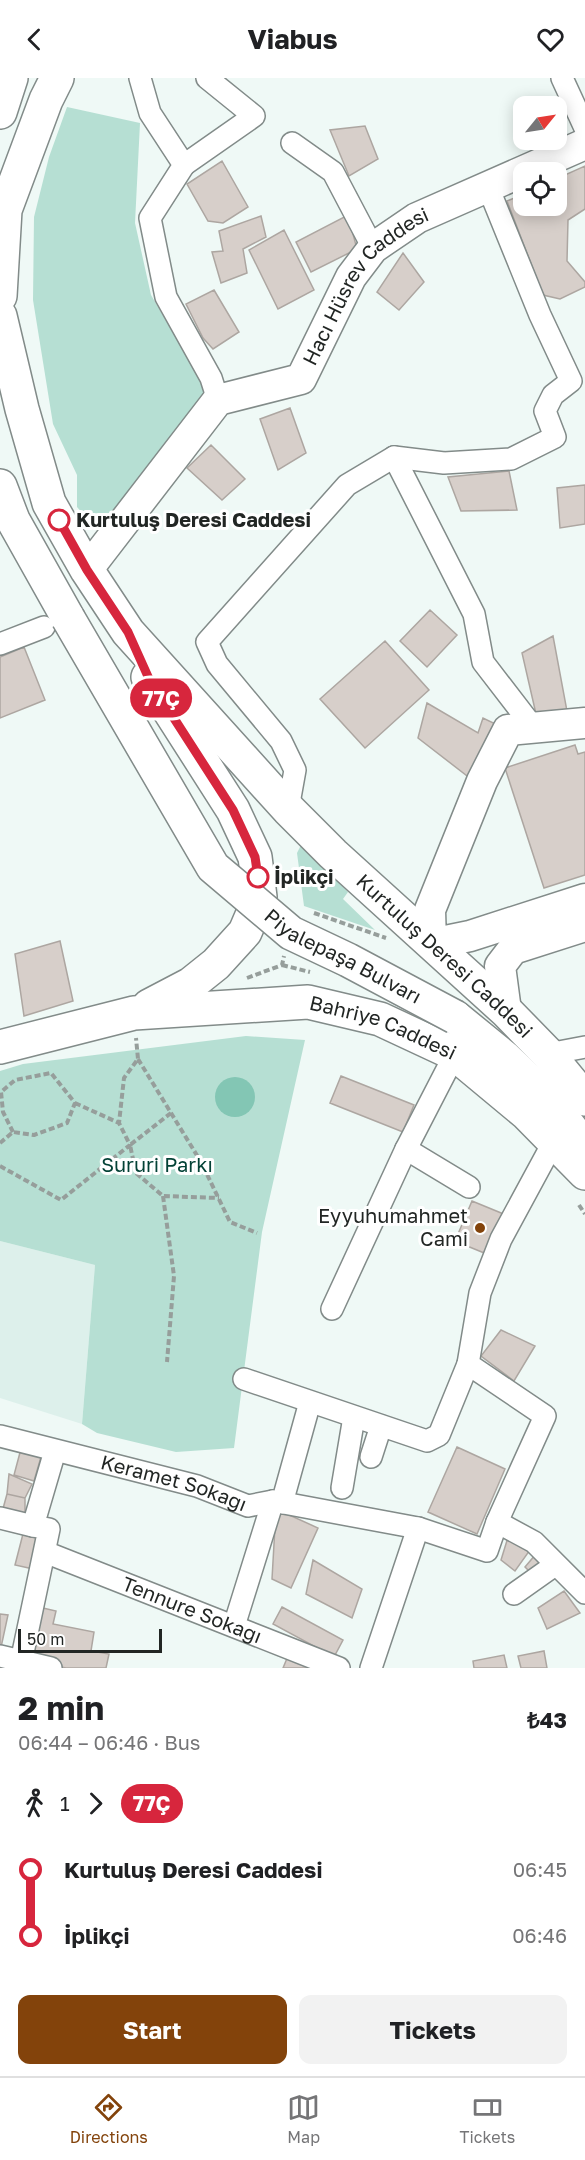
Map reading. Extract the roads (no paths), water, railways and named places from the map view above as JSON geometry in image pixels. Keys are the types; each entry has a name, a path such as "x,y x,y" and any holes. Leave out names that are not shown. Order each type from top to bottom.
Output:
{"main road":[{"path":"0,112 11,78"},
{"path":"0,296 5,210 52,89"},
{"path":"0,316 22,409 49,503 87,570 128,632"},
{"name":"Piyalepaşa Bulvarı","path":"0,486 56,623 213,867 291,933 348,960 455,1017"},
{"name":"Kurtuluş Deresi Caddesi","path":"128,632 288,809 431,945 506,1011 548,1054 585,1099"},
{"name":"Bahriye Caddesi","path":"128,632 150,681 233,810 255,857 260,897 245,933 216,964 191,984 134,1013"},
{"name":"Bahriye Caddesi","path":"0,1047 134,1013 308,1002 380,1019 455,1054 526,1113 569,1144 585,1173"},
{"name":"Kurtuluş Deresi Caddesi","path":"455,1017 504,1057 548,1099 569,1144"}],"street":[{"path":"52,89 72,78"},
{"path":"140,78 150,113 184,165"},
{"path":"87,570 218,400 211,378 166,297 150,218 184,165 254,116 207,78"},
{"path":"562,78 585,128"},
{"path":"292,143 333,172 373,249"},
{"name":"Hacı Hüsrev Caddesi","path":"218,400 301,379 351,277 373,249 417,218 585,144"},
{"path":"288,809 295,771 281,741 217,664 207,642 347,485 394,457 444,463 511,459 555,437 545,411 553,395 571,381 565,363 540,315 488,187"},
{"path":"394,457 474,614 483,662 533,728"},
{"path":"0,644 56,623"},
{"path":"585,723 508,730 482,782 430,910 431,945 505,938 585,926"},
{"path":"505,938 585,899"},
{"path":"505,938 500,966 506,1011"},
{"path":"548,1054 585,1047"},
{"path":"332,1309 406,1149 455,1054"},
{"path":"244,1379 427,1441 439,1436 468,1364 480,1293 501,1239 569,1144"},
{"path":"406,1149 469,1186"},
{"path":"468,1364 545,1416 497,1522 534,1542 585,1593"},
{"path":"234,1626 278,1502 310,1402"},
{"path":"342,1488 354,1417"},
{"path":"371,1457 381,1426"},
{"name":"Keramet Sokağı","path":"0,1436 197,1486 248,1506 278,1502 418,1528 487,1551 497,1522"},
{"path":"33,1526 55,1451"},
{"path":"0,1518 49,1529 21,1662"},
{"path":"371,1668 418,1528"},
{"name":"Tennure Sokağı","path":"45,1552 339,1668"},
{"path":"514,1594 556,1566"},
{"path":"0,1656 51,1668"}],"place":[{"name":"Kurtuluş Deresi Caddesi","path":"59,520"},
{"name":"İplikçi","path":"258,877"},
{"name":"Eyyuhumahmet Cami","path":"480,1228"}],"park label":[{"name":"Sururi Parkı","path":"157,1165"}]}
